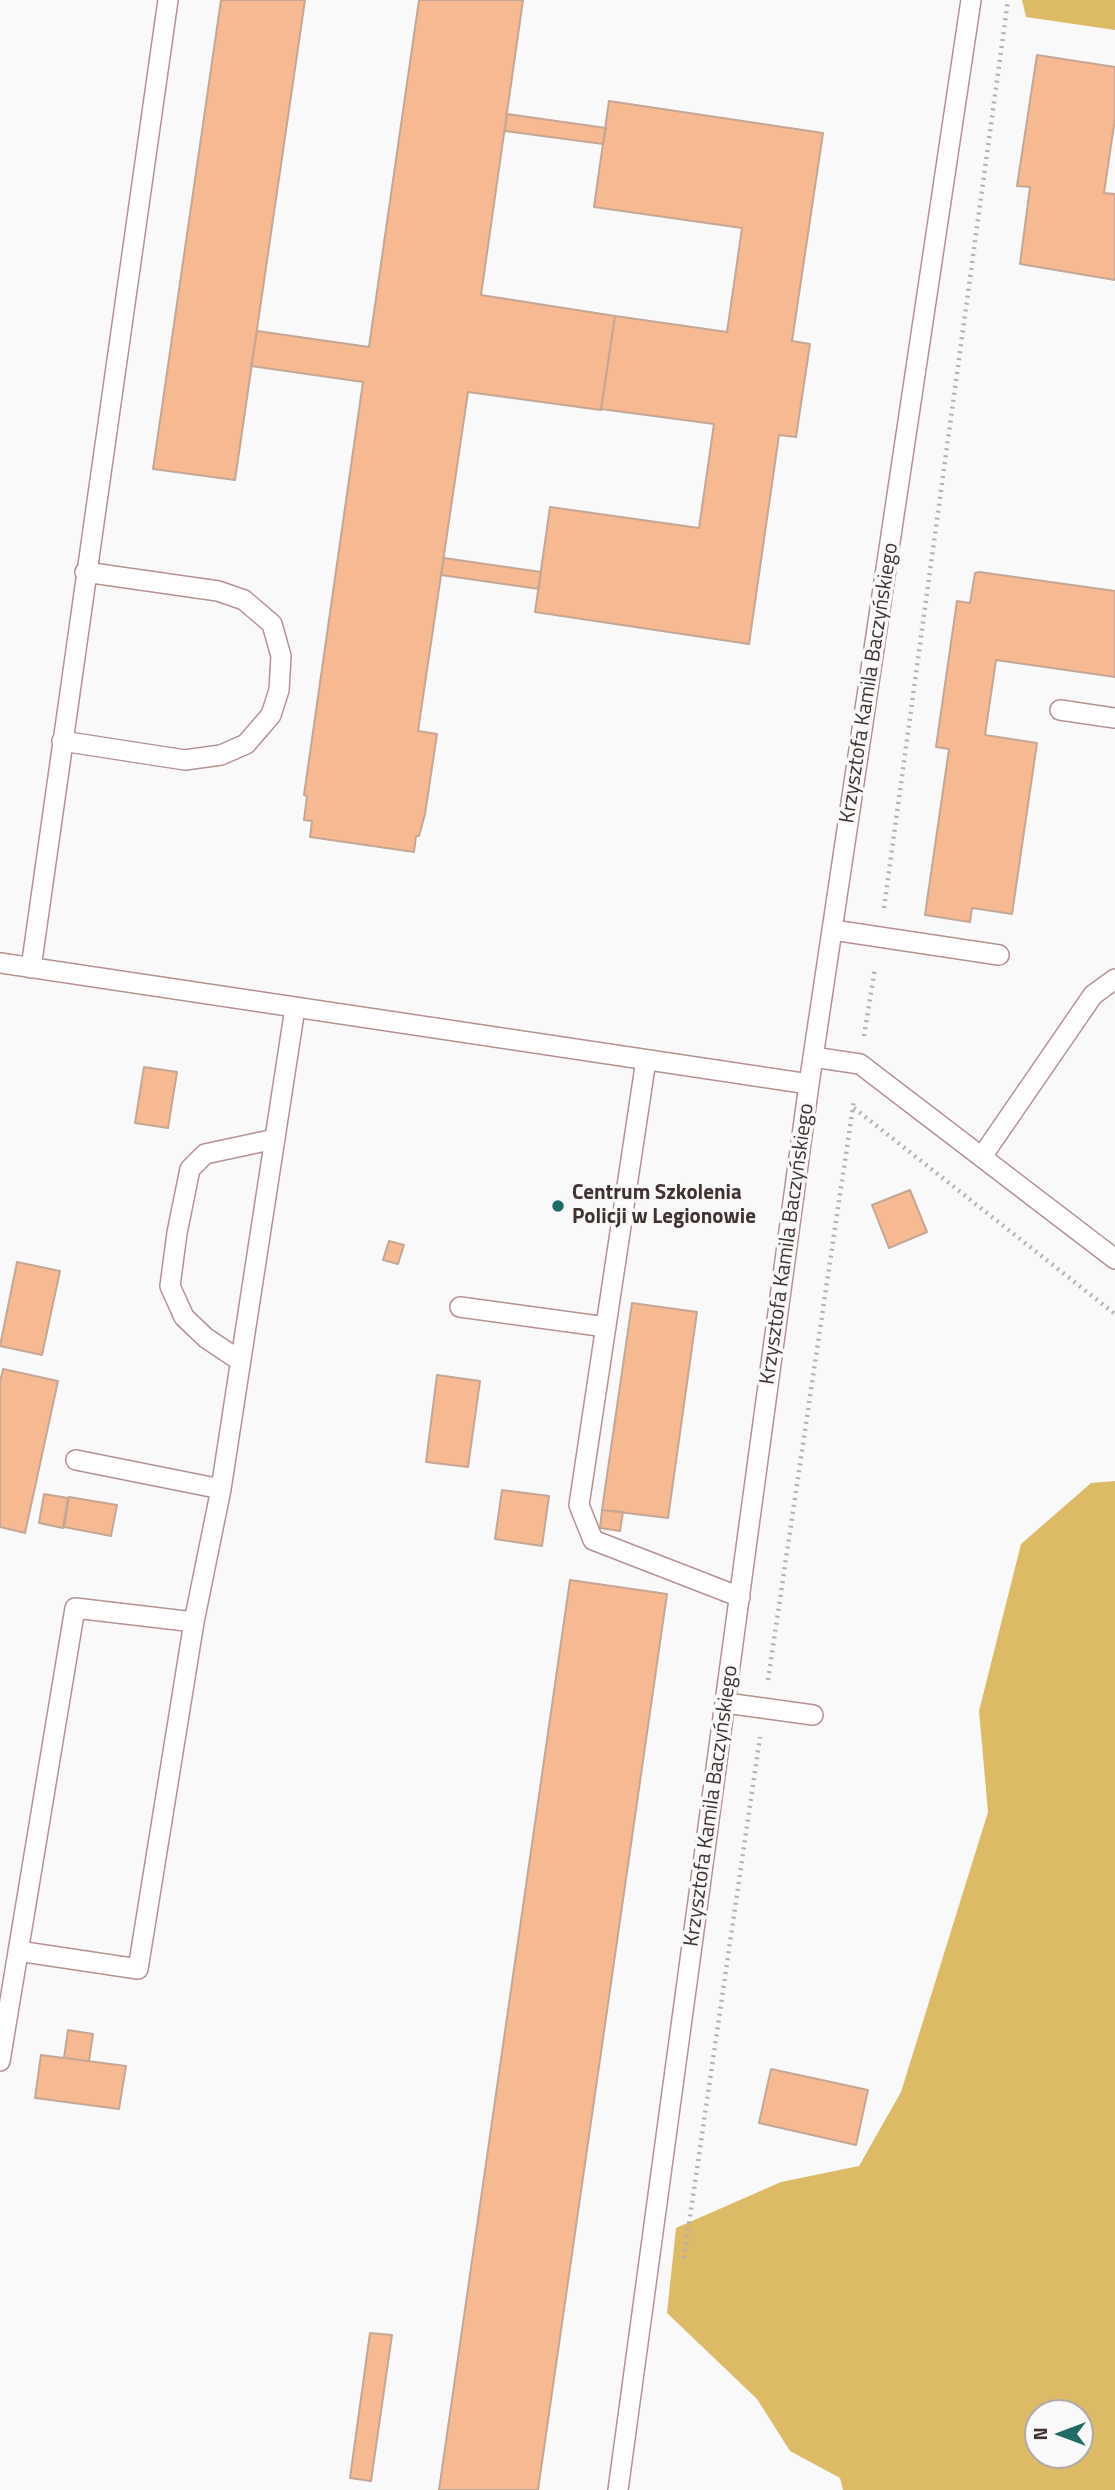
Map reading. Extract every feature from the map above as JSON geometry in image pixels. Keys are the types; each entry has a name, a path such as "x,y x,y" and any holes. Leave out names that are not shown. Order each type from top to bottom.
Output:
{"lane":[{"path":"31,968 168,0"},
{"name":"Krzysztofa Kamila Baczyńskiego","path":"618,2490 809,1084 971,0"},
{"path":"62,741 185,760 222,755 246,744 271,715 279,691 281,656 272,624 244,600 218,591 85,572"},
{"path":"1060,710 1115,718"},
{"path":"833,930 999,955"},
{"path":"0,963 809,1084"},
{"path":"983,1155 1093,995 1115,979"},
{"path":"18,1951 138,1969 194,1622 221,1489 295,1009"},
{"path":"813,1057 860,1064 983,1155 1115,1259"},
{"path":"646,1060 579,1505 593,1540 740,1597"},
{"path":"239,1360 206,1338 184,1317 170,1286 177,1233 190,1169 205,1154 275,1139"},
{"path":"460,1307 606,1327"},
{"path":"76,1460 221,1489"},
{"path":"0,2061 75,1608 194,1622"},
{"path":"726,1703 813,1715"}],"path":[{"path":"682,2271 880,937 1008,0"},
{"path":"853,1108 1115,1314"}],"shaded area":[{"path":"1022,0 1115,0 1115,30 1026,17"},
{"path":"1115,1481 1115,2490 843,2490 840,2478 790,2451 757,2399 667,2313 676,2228 781,2182 859,2166 901,2092 988,1812 979,1711 1021,1544 1091,1483"}],"building":[{"path":"221,0 305,0 235,480 153,469"},
{"path":"419,0 523,0 481,295 615,316 601,410 468,392 418,731 437,734 425,814 419,836 416,836 414,852 310,837 312,821 304,820 307,796 304,795 363,382 251,366 257,331 369,347"},
{"path":"1037,55 1115,67 1115,118 1104,193 1115,194 1115,280 1020,264 1030,187 1017,186"},
{"path":"609,101 823,133 792,341 810,344 796,437 779,435 749,644 535,612 550,507 699,528 714,424 601,409 615,316 727,332 742,228 594,207"},
{"path":"507,114 606,128 603,144 505,131"},
{"path":"444,558 541,572 539,589 441,575"},
{"path":"975,573 1115,591 1115,677 996,660 985,735 1037,743 1012,914 972,908 970,922 925,915 949,749 936,747 957,601 970,603"},
{"path":"144,1067 177,1072 168,1128 135,1123"},
{"path":"910,1190 927,1232 889,1248 872,1205"},
{"path":"389,1241 404,1245 398,1264 383,1260"},
{"path":"17,1262 60,1271 42,1355 0,1346"},
{"path":"632,1303 697,1312 668,1518 602,1510"},
{"path":"3,1369 58,1381 25,1533 0,1527 0,1382"},
{"path":"437,1375 480,1381 468,1467 426,1462"},
{"path":"502,1490 549,1496 542,1546 495,1539"},
{"path":"44,1494 68,1498 63,1528 39,1523"},
{"path":"69,1497 117,1505 111,1536 64,1527"},
{"path":"602,1510 623,1512 620,1531 600,1528"},
{"path":"570,1580 667,1594 538,2490 439,2490"},
{"path":"68,2030 93,2034 89,2061 64,2058"},
{"path":"41,2055 126,2066 119,2109 35,2098"},
{"path":"771,2069 868,2090 856,2145 759,2123"},
{"path":"370,2333 392,2335 371,2481 350,2478"}],"place":[{"name":"Centrum Szkolenia Policji w Legionowie","path":"558,1206"}]}
